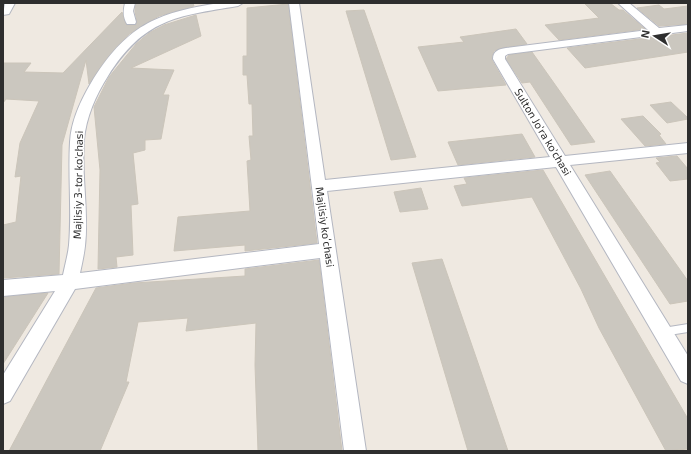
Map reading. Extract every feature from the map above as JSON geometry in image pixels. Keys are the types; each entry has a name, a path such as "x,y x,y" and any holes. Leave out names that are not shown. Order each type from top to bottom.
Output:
{"street":[{"path":"130,3 128,11 131,22"},
{"name":"Majlisiy 3-tor ko'chasi","path":"3,394 70,282 77,246 77,141 79,127 92,89 116,55 134,36 143,30 174,16 202,9 238,3"},
{"name":"Majlisiy koʻchasi","path":"294,3 356,451"},
{"path":"623,3 656,32"},
{"name":"Sulton Jo'ra ko'chasi","path":"688,28 506,51 499,54 499,59 688,374"},
{"path":"320,186 688,148"},
{"path":"3,288 70,282 329,250"}],"lane":[{"path":"663,332 688,328"}],"building":[{"path":"136,3 193,3 194,6 159,16 129,34 103,63 89,84 86,60 62,145 59,274 3,278 3,225 16,222 21,176 15,177 20,143 39,101 6,99 3,103 3,63 31,63 24,72 63,73 122,12 126,25 136,25"},
{"path":"584,3 610,3 619,10 623,10 645,29 559,40 545,25 599,18"},
{"path":"288,4 317,243 245,251 245,245 174,251 178,217 250,211 247,161 251,160 249,136 253,136 252,104 249,104 247,75 243,75 243,56 247,56 247,8"},
{"path":"659,5 664,9 688,6 688,24 659,26 637,8"},
{"path":"364,10 416,157 391,160 346,11"},
{"path":"196,15 201,36 131,68 174,70 163,95 169,95 161,139 145,140 145,150 133,153 138,204 131,205 133,255 116,257 117,267 98,269 100,170 94,107 109,77 136,44 149,33 164,25"},
{"path":"516,29 527,44 501,48 494,51 492,56 492,60 506,85 438,91 418,47 464,42 460,37"},
{"path":"688,33 688,52 585,68 567,48"},
{"path":"532,52 595,142 571,145 530,82 522,83 506,59 509,55"},
{"path":"671,102 688,119 667,123 650,105"},
{"path":"643,116 661,134 659,135 666,144 645,146 621,119"},
{"path":"522,134 535,157 458,165 448,142"},
{"path":"677,156 688,169 688,179 670,181 656,163 660,162 656,158"},
{"path":"543,170 688,419 688,449 666,451 599,328 581,289 532,197 462,206 454,186 467,184 464,178"},
{"path":"610,171 688,281 688,301 670,304 585,175"},
{"path":"421,188 428,209 400,212 394,192"},
{"path":"442,259 508,451 468,451 412,263"},
{"path":"319,260 342,451 258,451 255,365 256,323 186,331 188,318 138,322 126,382 129,382 100,451 9,451 96,288 134,283 245,276 245,269"},
{"path":"48,293 3,364 3,297"}]}
